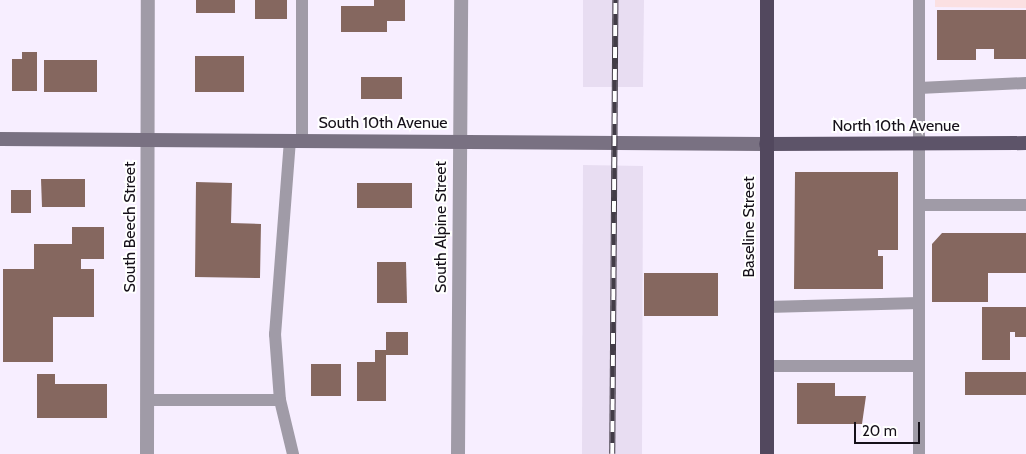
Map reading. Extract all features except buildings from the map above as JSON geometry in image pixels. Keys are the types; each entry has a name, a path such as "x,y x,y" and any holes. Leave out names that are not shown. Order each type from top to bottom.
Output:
{"highway":[{"name":"Baseline Street","path":"767,0 767,454"}],"main road":[{"name":"South 10th Avenue","path":"0,139 459,140 766,144"},
{"name":"North 10th Avenue","path":"766,144 1026,143"}],"street":[{"name":"South Beech Street","path":"147,454 148,0"},
{"name":"South Alpine Street","path":"458,454 461,0"}],"lane":[{"path":"293,454 292,436 280,400 275,334 296,140 302,0"},
{"path":"919,0 919,454"},
{"path":"919,88 1026,83"},
{"path":"919,205 1026,205"},
{"path":"767,307 919,303"},
{"path":"767,366 919,366"},
{"path":"148,400 280,400"}],"shaded area":[{"path":"583,0 644,0 643,87 583,87"},
{"path":"935,0 1026,0 1026,8 935,7"},
{"path":"583,165 643,166 642,454 582,454"}],"railway":[{"path":"612,454 615,0"}]}
